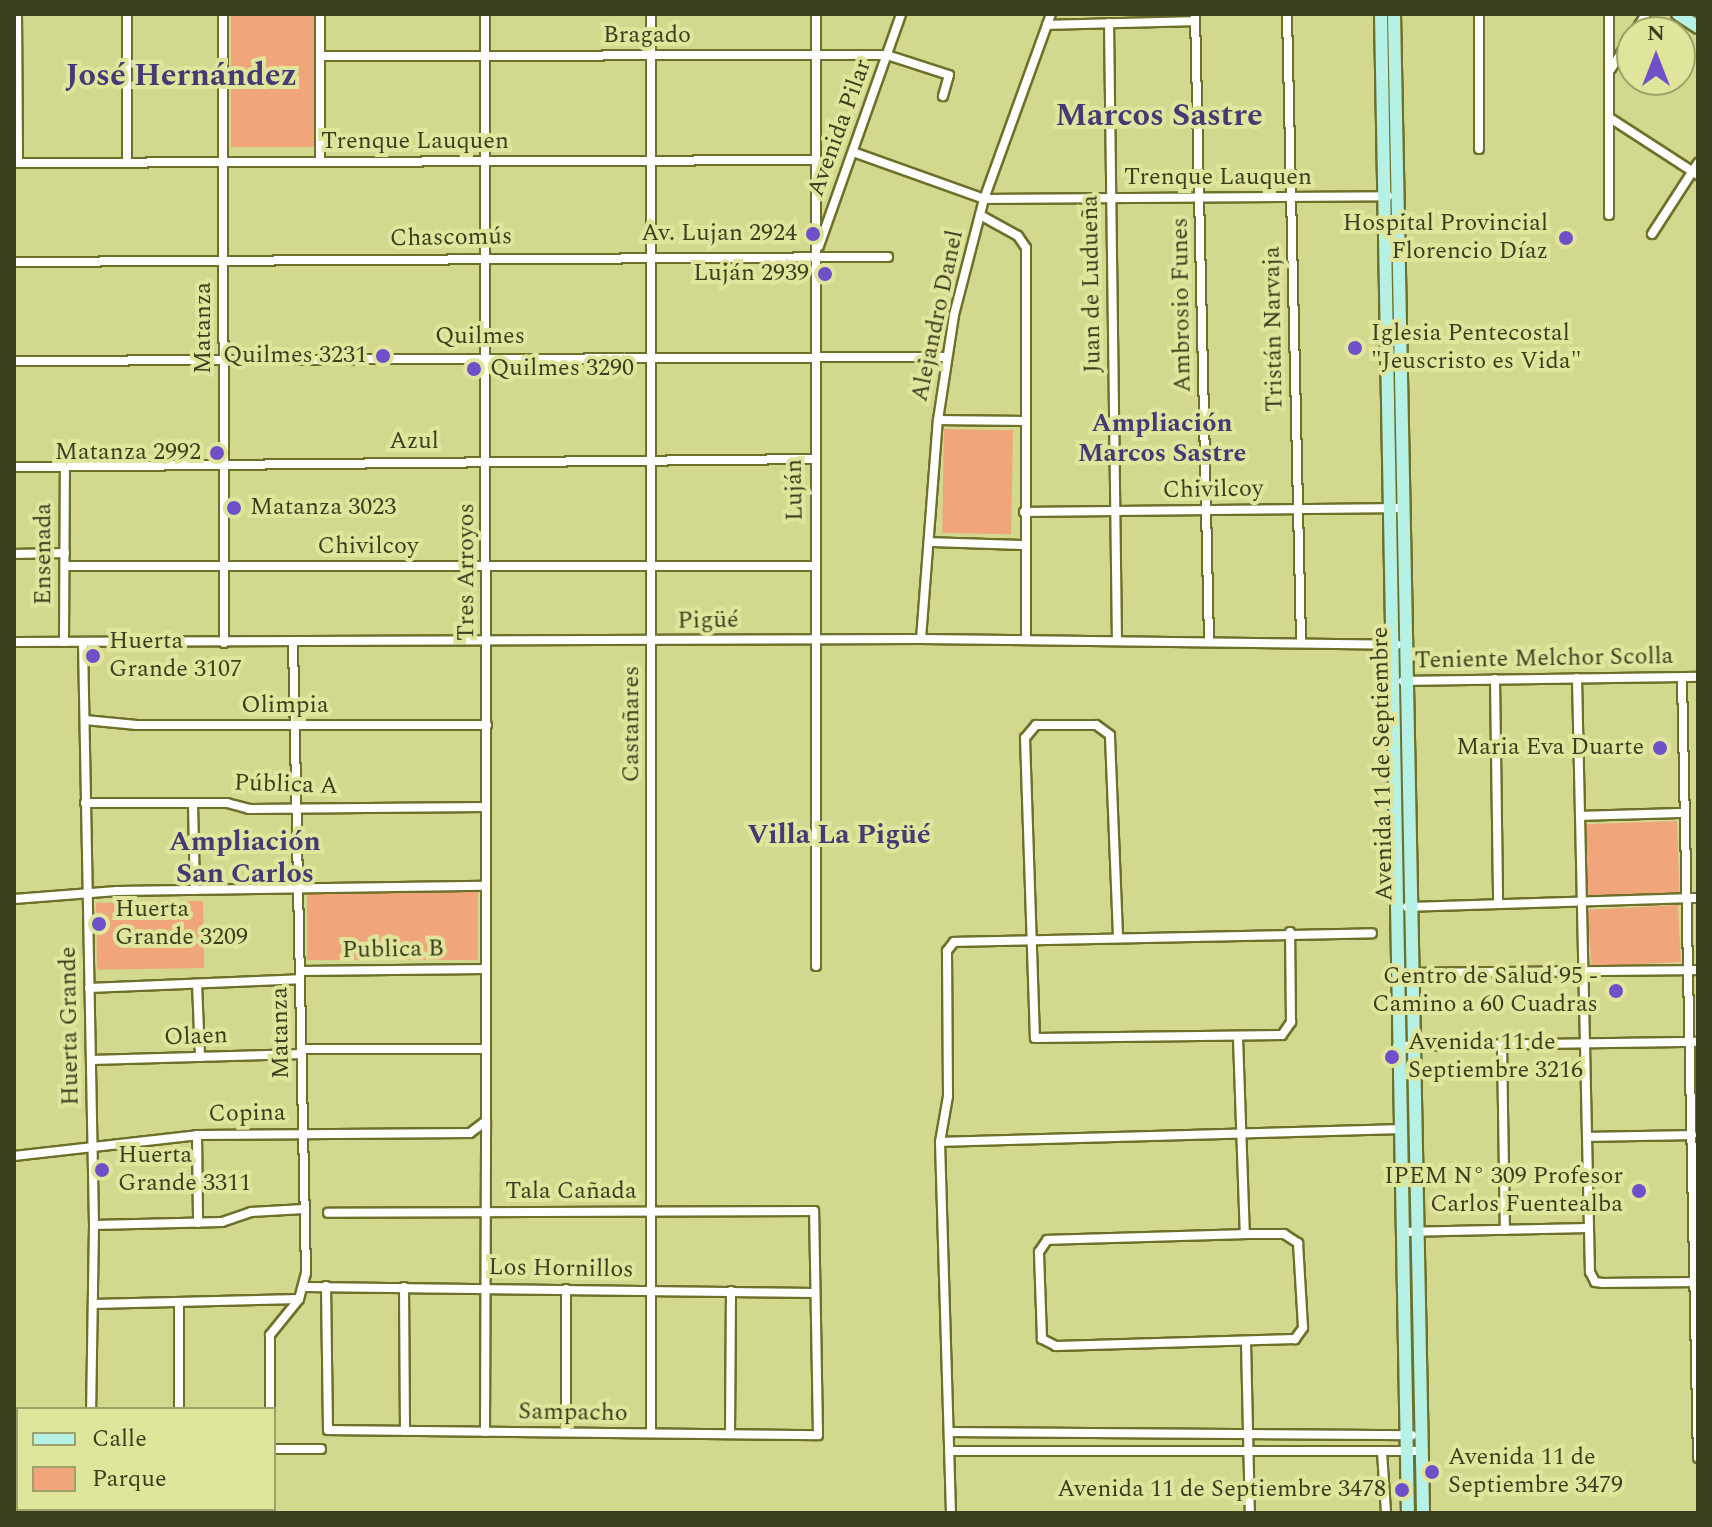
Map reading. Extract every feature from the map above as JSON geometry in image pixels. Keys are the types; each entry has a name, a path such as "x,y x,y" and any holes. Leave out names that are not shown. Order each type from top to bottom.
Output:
{"main road":[{"name":"Avenida 11 de Septiembre","path":"1381,14 1395,508"},
{"name":"Avenida 11 de Septiembre","path":"1394,14 1399,196 1393,907 1395,973 1404,1046 1408,1232 1408,1513"},
{"path":"1678,14 1698,27"},
{"name":"Avenida 11 de Septiembre","path":"1396,681 1409,973 1399,1129 1408,1232 1423,1513"}],"street":[{"path":"16,163 17,14"},
{"path":"127,14 127,163"},
{"name":"Matanza","path":"223,14 224,643"},
{"path":"320,14 320,162"},
{"name":"Tres Arroyos","path":"485,14 488,644 483,1124 485,1432"},
{"name":"Castañares","path":"651,14 651,1433"},
{"name":"Luján","path":"816,14 816,966"},
{"name":"Avenida Pilar","path":"815,254 901,14"},
{"name":"Alejandro Danel","path":"921,639 938,420 946,357 984,199 1051,14"},
{"name":"Tristán Narvaja","path":"1287,14 1301,643"},
{"path":"1479,14 1479,149"},
{"path":"1609,14 1609,215"},
{"path":"1047,25 1195,18"},
{"name":"Ambrosio Funes","path":"1195,18 1209,642"},
{"name":"Juan de Ludueña","path":"1109,23 1117,641"},
{"name":"Bragado","path":"320,56 887,55 949,75 943,96"},
{"path":"1610,70 1616,61"},
{"path":"1610,118 1696,170 1652,234"},
{"name":"Trenque Lauquen","path":"853,152 984,199 1399,196"},
{"name":"Trenque Lauquen","path":"16,163 816,160"},
{"path":"980,215 1018,236 1026,248 1023,421 1026,640"},
{"name":"Chascomús","path":"14,262 815,254 888,257"},
{"name":"Quilmes","path":"14,361 946,357"},
{"path":"938,420 1023,421"},
{"name":"Azul","path":"14,467 815,459"},
{"name":"Ensenada","path":"64,642 65,467"},
{"name":"Chivilcoy","path":"1024,512 1395,508"},
{"path":"929,542 1025,545"},
{"path":"14,554 65,553"},
{"name":"Chivilcoy","path":"65,566 816,566"},
{"name":"Pigüé","path":"14,642 488,644 921,639 1396,645"},
{"name":"Huerta Grande","path":"83,642 94,1225 91,1407"},
{"name":"Matanza","path":"270,1407 270,1335 305,1287 293,643"},
{"path":"1682,677 1687,970 1694,1042 1692,1135 1698,1458"},
{"name":"Teniente Melchor Scolla","path":"1396,681 1698,677"},
{"path":"1577,678 1590,1272 1595,1282 1695,1282"},
{"path":"1495,679 1498,904"},
{"name":"Olimpia","path":"85,720 294,726 487,725"},
{"path":"1118,936 1110,735 1096,725 1036,725 1025,738 1031,1027 1039,1040 1282,1035 1290,1028 1290,932"},
{"name":"Pública A","path":"85,803 486,807"},
{"path":"193,804 195,890"},
{"path":"1581,816 1684,813"},
{"path":"14,899 195,890 485,886"},
{"path":"1393,907 1698,898"},
{"path":"951,1513 940,1142 948,1096 949,945 1029,938 1372,933"},
{"name":"Publica B","path":"89,988 197,984 300,975 486,969"},
{"path":"1395,973 1698,970"},
{"path":"197,984 200,1057"},
{"path":"1238,1038 1245,1234"},
{"path":"1404,1046 1694,1042"},
{"path":"1502,1045 1505,1230"},
{"name":"Olaen","path":"91,1060 486,1049"},
{"name":"Copina","path":"14,1156 93,1150 197,1135 470,1133 483,1124"},
{"path":"940,1142 1399,1129"},
{"path":"197,1135 198,1223"},
{"path":"1587,1137 1692,1135"},
{"path":"94,1225 222,1222 251,1212 304,1209"},
{"name":"Tala Cañada","path":"328,1213 814,1211 815,1293"},
{"path":"1408,1232 1589,1228"},
{"path":"1245,1234 1284,1234 1298,1243 1303,1328 1289,1341 1048,1344 1041,1333 1039,1252 1053,1238 1245,1234"},
{"name":"Sampacho","path":"326,1286 328,1430 818,1435 815,1293"},
{"name":"Los Hornillos","path":"305,1287 815,1293"},
{"path":"404,1287 405,1431"},
{"path":"566,1289 566,1432"},
{"path":"730,1434 731,1291"},
{"path":"93,1304 299,1299"},
{"path":"179,1302 179,1407"},
{"path":"1246,1343 1250,1513"},
{"path":"949,1432 1420,1435"},
{"path":"276,1449 321,1449"},
{"path":"949,1451 1421,1451"},
{"path":"1382,1452 1386,1513"}],"green space":[{"path":"231,14 315,14 315,147 231,147"},
{"path":"944,429 1013,430 1011,534 942,533"},
{"path":"1677,821 1680,893 1589,896 1586,824"},
{"path":"307,891 478,891 478,960 307,960"},
{"path":"203,901 204,968 97,970 96,903"},
{"path":"1678,905 1681,962 1591,967 1588,910"}],"place":[{"name":"Av. Lujan 2924","path":"813,234"},
{"name":"Hospital Provincial Florencio Díaz","path":"1566,238"},
{"name":"Luján 2939","path":"825,274"},
{"name":"Iglesia Pentecostal \"Jeuscristo es Vida\"","path":"1355,348"},
{"name":"Quilmes 3231","path":"383,356"},
{"name":"Quilmes 3290","path":"474,369"},
{"name":"Matanza 2992","path":"217,453"},
{"name":"Matanza 3023","path":"234,508"},
{"name":"Huerta Grande 3107","path":"93,656"},
{"name":"Maria Eva Duarte","path":"1660,748"},
{"name":"Huerta Grande 3209","path":"99,924"},
{"name":"Centro de Salud 95 - Camino a 60 Cuadras","path":"1616,991"},
{"name":"Avenida 11 de Septiembre 3216","path":"1392,1057"},
{"name":"Huerta Grande 3311","path":"102,1170"},
{"name":"IPEM N° 309 Profesor Carlos Fuentealba","path":"1639,1191"},
{"name":"Avenida 11 de Septiembre 3479","path":"1432,1472"},
{"name":"Avenida 11 de Septiembre 3478","path":"1402,1490"}],"district":[{"name":"José Hernández","path":"181,76"},
{"name":"Marcos Sastre","path":"1159,116"},
{"name":"Ampliación Marcos Sastre","path":"1162,439"},
{"name":"Villa La Pigüé","path":"839,835"},
{"name":"Ampliación San Carlos","path":"245,858"}]}
